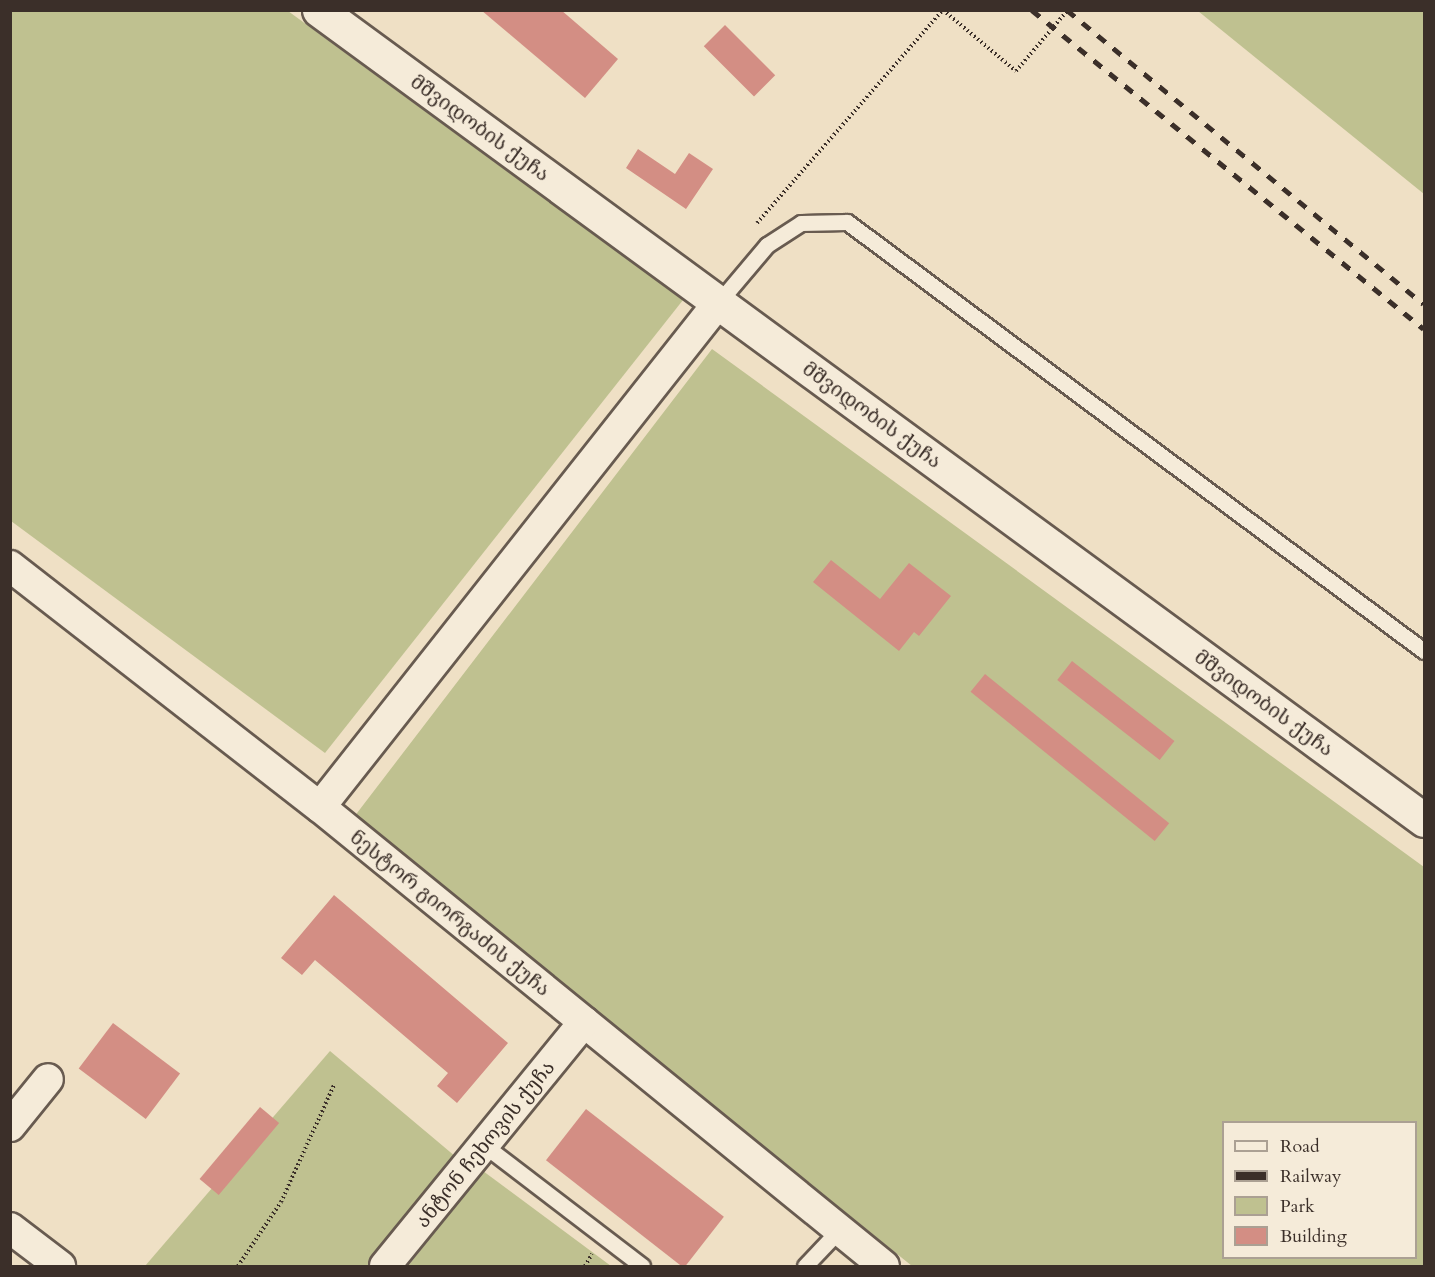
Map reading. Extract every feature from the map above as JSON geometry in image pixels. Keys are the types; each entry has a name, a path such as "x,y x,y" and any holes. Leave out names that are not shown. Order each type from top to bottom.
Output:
{"main road":[{"name":"მშვიდობის ქუჩა","path":"319,10 1425,820"}],"street":[{"path":"320,807 718,303"},
{"name":"ნესტორ გიორგაძის ქუჩა","path":"10,566 320,807 884,1266"},
{"name":"ანტონ ჩეხოვის ქუჩა","path":"386,1266 584,1022"},
{"path":"10,1126 48,1079"},
{"path":"10,1228 60,1266"}],"lane":[{"path":"718,303 767,245 801,223 847,222 1425,651"},
{"path":"484,1145 642,1266"},
{"path":"805,1266 839,1230"}],"path":[{"path":"754,226 943,10 1016,71 1068,10"},
{"path":"238,1266 282,1202 334,1085"}],"green space":[{"path":"11,10 288,11 683,300 325,753 11,521"},
{"path":"1198,11 1424,11 1424,194"},
{"path":"712,349 1424,867 1424,1266 912,1266 354,817"},
{"path":"330,1051 456,1157 368,1266 145,1266"},
{"path":"483,1171 611,1266 408,1266"}],"building":[{"path":"481,10 561,10 618,59 585,98"},
{"path":"725,25 775,75 754,96 704,46"},
{"path":"638,149 675,174 689,153 713,169 686,209 626,168"},
{"path":"831,560 880,599 909,563 951,596 919,636 914,632 899,651 813,582"},
{"path":"1072,661 1174,741 1160,760 1057,680"},
{"path":"985,674 1169,823 1155,841 971,692"},
{"path":"334,895 508,1043 457,1103 437,1086 448,1073 315,960 302,975 281,958"},
{"path":"113,1023 180,1074 146,1119 79,1069"},
{"path":"260,1107 279,1123 219,1195 200,1179"},
{"path":"586,1109 724,1217 685,1266 681,1266 546,1160"}],"railway":[{"path":"1032,10 1424,329"},
{"path":"1067,10 1424,304"}]}
